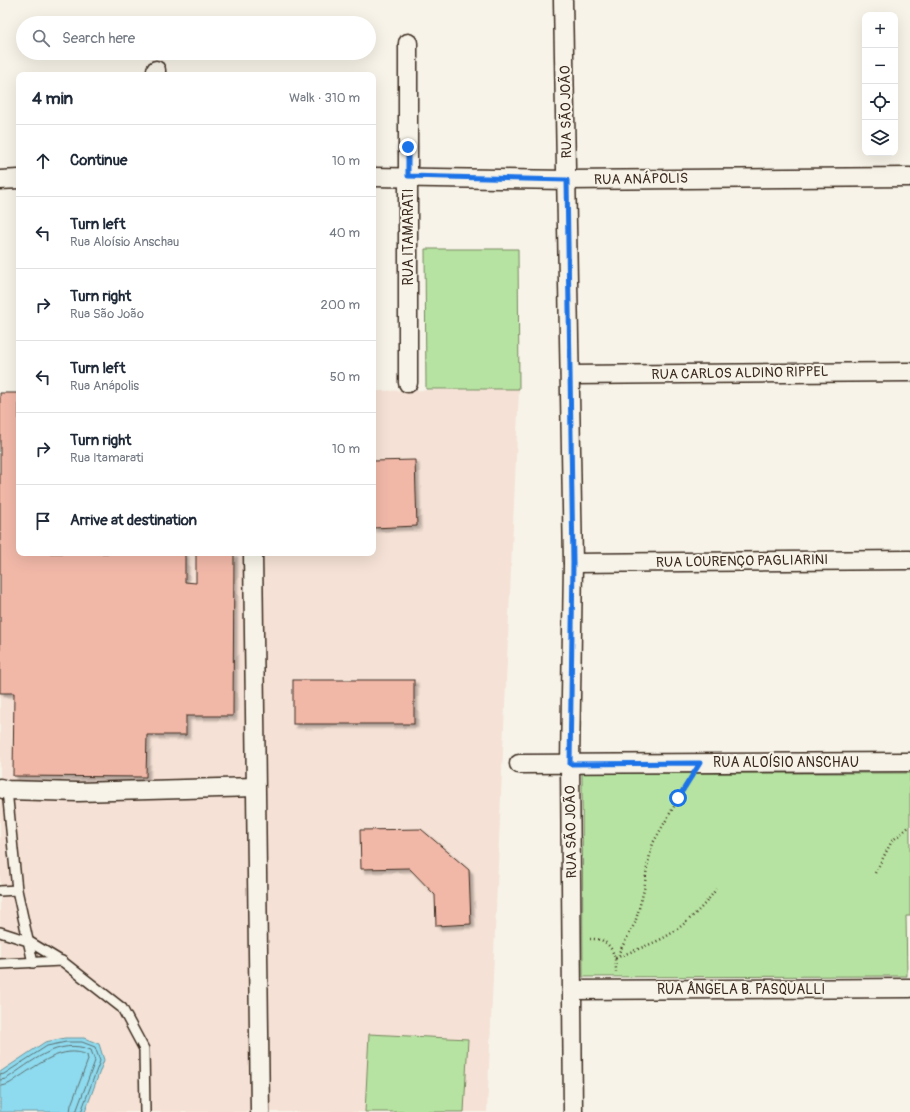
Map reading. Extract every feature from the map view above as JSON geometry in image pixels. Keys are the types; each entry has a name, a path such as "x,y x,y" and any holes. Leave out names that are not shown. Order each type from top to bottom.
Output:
{"street":[{"name":"RUA SÃO JOÃO","path":"563,0 573,563 570,764 573,1112"},
{"name":"RUA ITAMARATI","path":"408,42 408,383"},
{"name":"RUA ANÁPOLIS","path":"376,177 408,176 567,180 910,177"},
{"path":"0,180 16,180"},
{"name":"RUA CARLOS ALDINO RIPPEL","path":"570,375 910,372"},
{"path":"253,556 260,1112"},
{"name":"RUA LOURENÇO PAGLIARINI","path":"573,563 910,560"},
{"name":"RUA ALOÍSIO ANSCHAU","path":"519,764 910,762"},
{"path":"3,789 78,792 255,787"},
{"name":"RUA ÂNGELA B. PASQUALLI","path":"572,990 910,988"}],"lane":[{"path":"3,789 17,890 33,963"},
{"path":"0,891 17,890"},
{"path":"0,932 28,941 62,961 122,1008 144,1049 145,1112"},
{"path":"0,964 62,961"}],"path":[{"path":"616,958 635,923 644,890 647,867 653,843 700,763"},
{"path":"875,872 892,841 910,826"},
{"path":"616,958 667,936 692,916 716,889"},
{"path":"572,940 602,940 611,948 616,958 614,989"}],"shaded area":[{"path":"519,389 487,1112 0,1112 0,393 16,393 16,556 376,556 376,391"}],"green space":[{"path":"425,249 518,249 519,389 426,389"},
{"path":"582,773 910,773 910,916 906,916 907,976 583,977"},
{"path":"369,1034 468,1039 464,1112 365,1112"}],"water":[{"path":"65,1038 84,1038 99,1044 104,1060 85,1112 0,1112 0,1072 45,1042"}],"building":[{"path":"0,393 16,393 16,556 185,556 185,582 196,583 196,556 234,556 233,716 186,716 186,735 147,735 146,777 13,776 14,693 0,693"},
{"path":"415,460 417,526 376,528 376,461"},
{"path":"293,680 414,680 414,724 293,724"},
{"path":"421,829 469,870 471,924 436,926 435,895 409,868 361,869 360,830"}],"route":[{"path":"408,147 408,176 567,180 573,563 570,764 700,763 678,798"}]}
